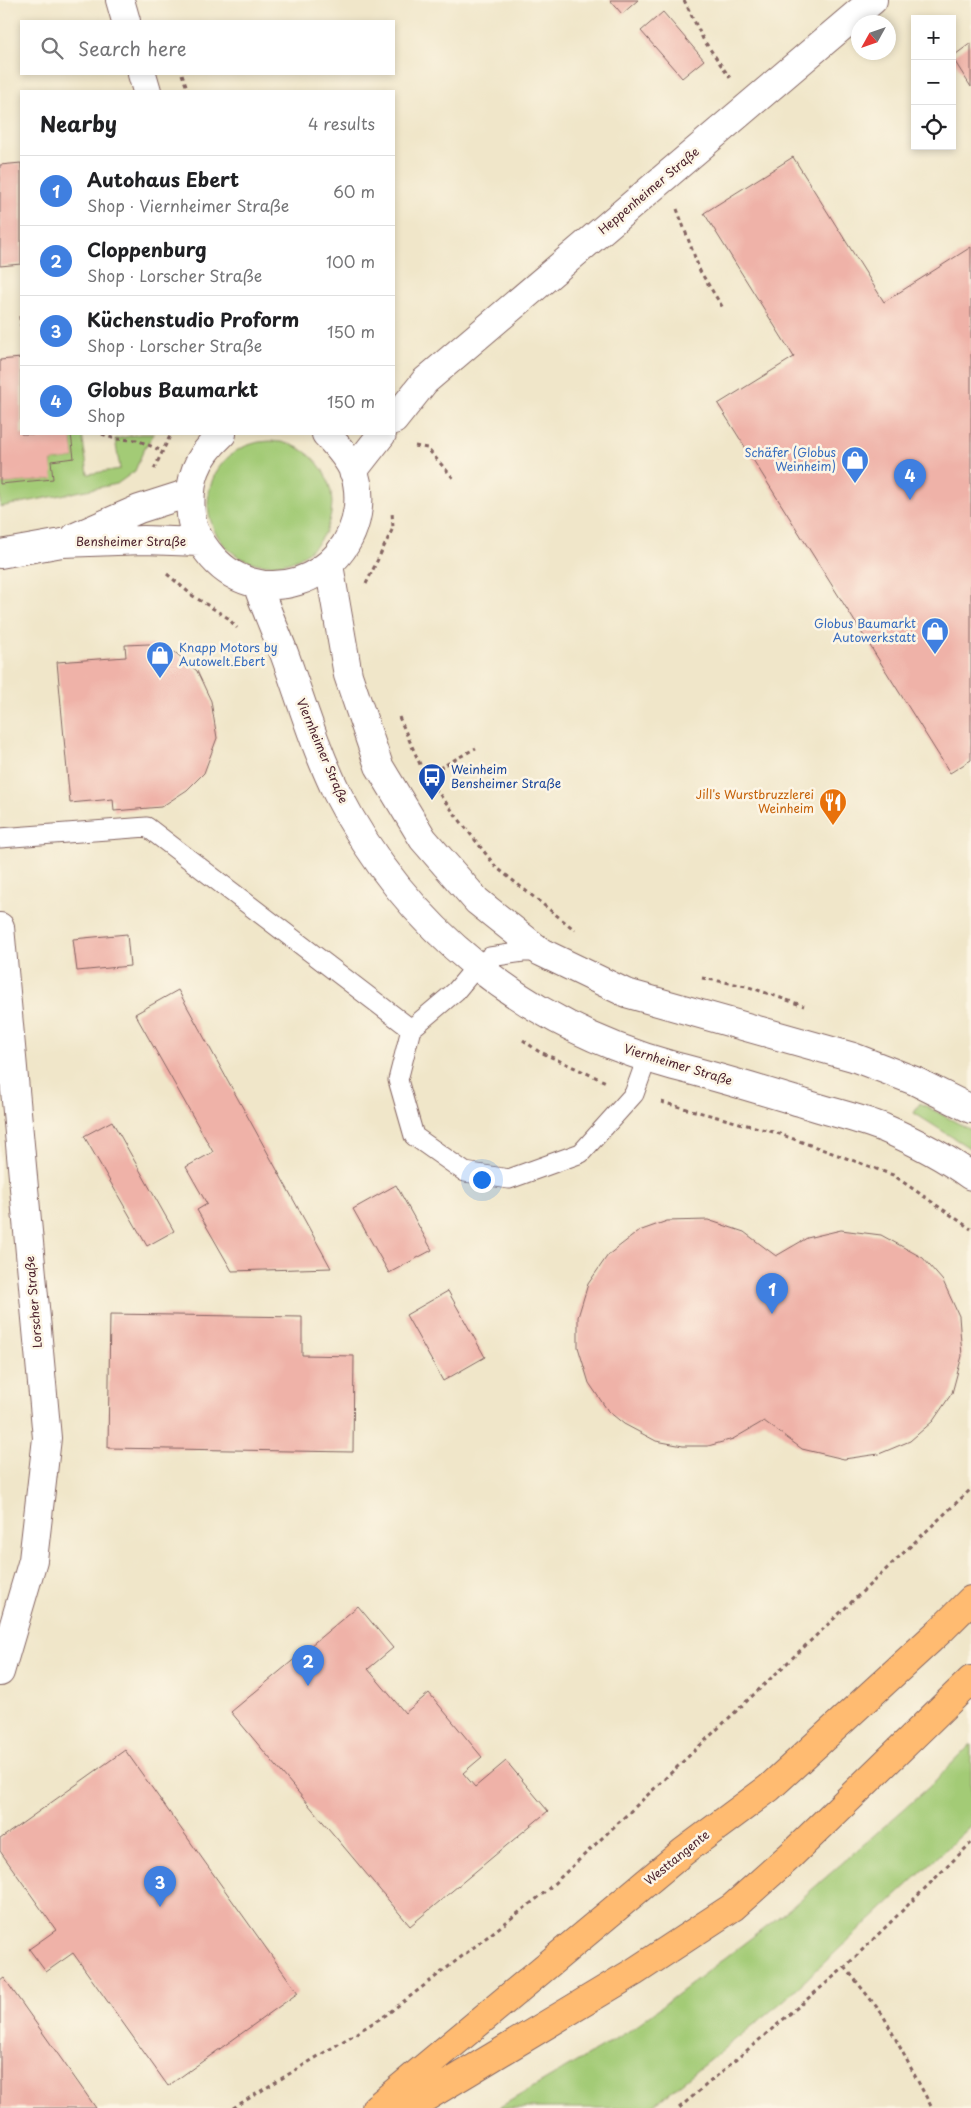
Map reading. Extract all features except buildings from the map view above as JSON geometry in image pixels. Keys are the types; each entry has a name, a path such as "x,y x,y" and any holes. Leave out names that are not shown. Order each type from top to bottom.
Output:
{"main road":[{"name":"Westtangente","path":"376,2108 684,1852 769,1788 971,1600"},
{"path":"408,2108 634,1972 733,1907 791,1855 971,1680"}],"street":[{"path":"120,0 126,20"},
{"name":"Heppenheimer Straße","path":"395,419 424,381 873,0"},
{"path":"142,75 147,90"},
{"name":"Heppenheimer Straße","path":"395,396 424,381"},
{"path":"221,435 208,447 195,469 189,493 191,519 200,542 215,562 235,576 257,584 283,585 308,578 330,565 346,545 356,522 359,496 353,471 341,450 327,435"},
{"path":"353,471 381,435"},
{"name":"Bensheimer Straße","path":"62,543 139,509 189,493"},
{"name":"Bensheimer Straße","path":"0,554 62,543 144,540 200,542"},
{"path":"330,565 348,675 379,766 423,839 477,901 541,952 626,993 853,1057 915,1080 971,1109"},
{"name":"Viernheimer Straße","path":"257,584 309,727 337,792 369,848 415,909 476,967 539,1010 583,1033 647,1058 884,1128 954,1164 971,1176"},
{"name":"Lorscher Straße","path":"0,927 47,1438 33,1560 0,1672"}],"lane":[{"path":"0,838 147,826 411,1029"},
{"path":"541,952 523,952 490,957 476,967 456,991 411,1029 398,1080 414,1136 465,1172 509,1179 581,1153 634,1094 647,1058"}],"path":[{"path":"684,0 704,39 735,84"},
{"path":"182,75 188,90"},
{"path":"649,192 677,208 700,271 723,308"},
{"path":"105,435 115,439 137,440 162,451"},
{"path":"409,445 427,448 455,480"},
{"path":"363,590 393,528 392,509"},
{"path":"397,712 425,776 496,867 579,933"},
{"path":"425,776 476,748"},
{"path":"700,978 746,986 812,1009"},
{"path":"233,2108 386,2014 544,1893 971,1489"},
{"path":"679,2108 845,1967 971,1844"},
{"path":"845,1967 883,2015 932,2108"}],"green space":[{"path":"71,435 82,435 88,474 120,469 115,439 135,435 153,435 144,449 135,471 117,484 0,507 0,484 52,479 51,461 74,458"},
{"path":"270,441 294,446 314,459 327,479 332,503 327,527 314,547 294,560 270,565 246,560 226,547 213,527 208,503 213,479 226,459 246,446"},
{"path":"920,1103 971,1130 971,1149 914,1113"},
{"path":"971,1744 971,1826 782,2002 650,2108 498,2108 629,2031 793,1906 928,1788"}],"place":[{"name":"Schäfer (Globus Weinheim)","path":"855,484"},
{"name":"Globus Baumarkt","path":"910,500"},
{"name":"Globus Baumarkt Autowerkstatt","path":"935,655"},
{"name":"Knapp Motors by Autowelt.Ebert","path":"160,679"},
{"name":"Weinheim Bensheimer Straße","path":"432,801"},
{"name":"Jill's Wurstbruzzlerei Weinheim","path":"833,826"},
{"name":"Autohaus Ebert","path":"772,1314"},
{"name":"Cloppenburg","path":"308,1686"},
{"name":"Küchenstudio Proform","path":"160,1907"}]}
